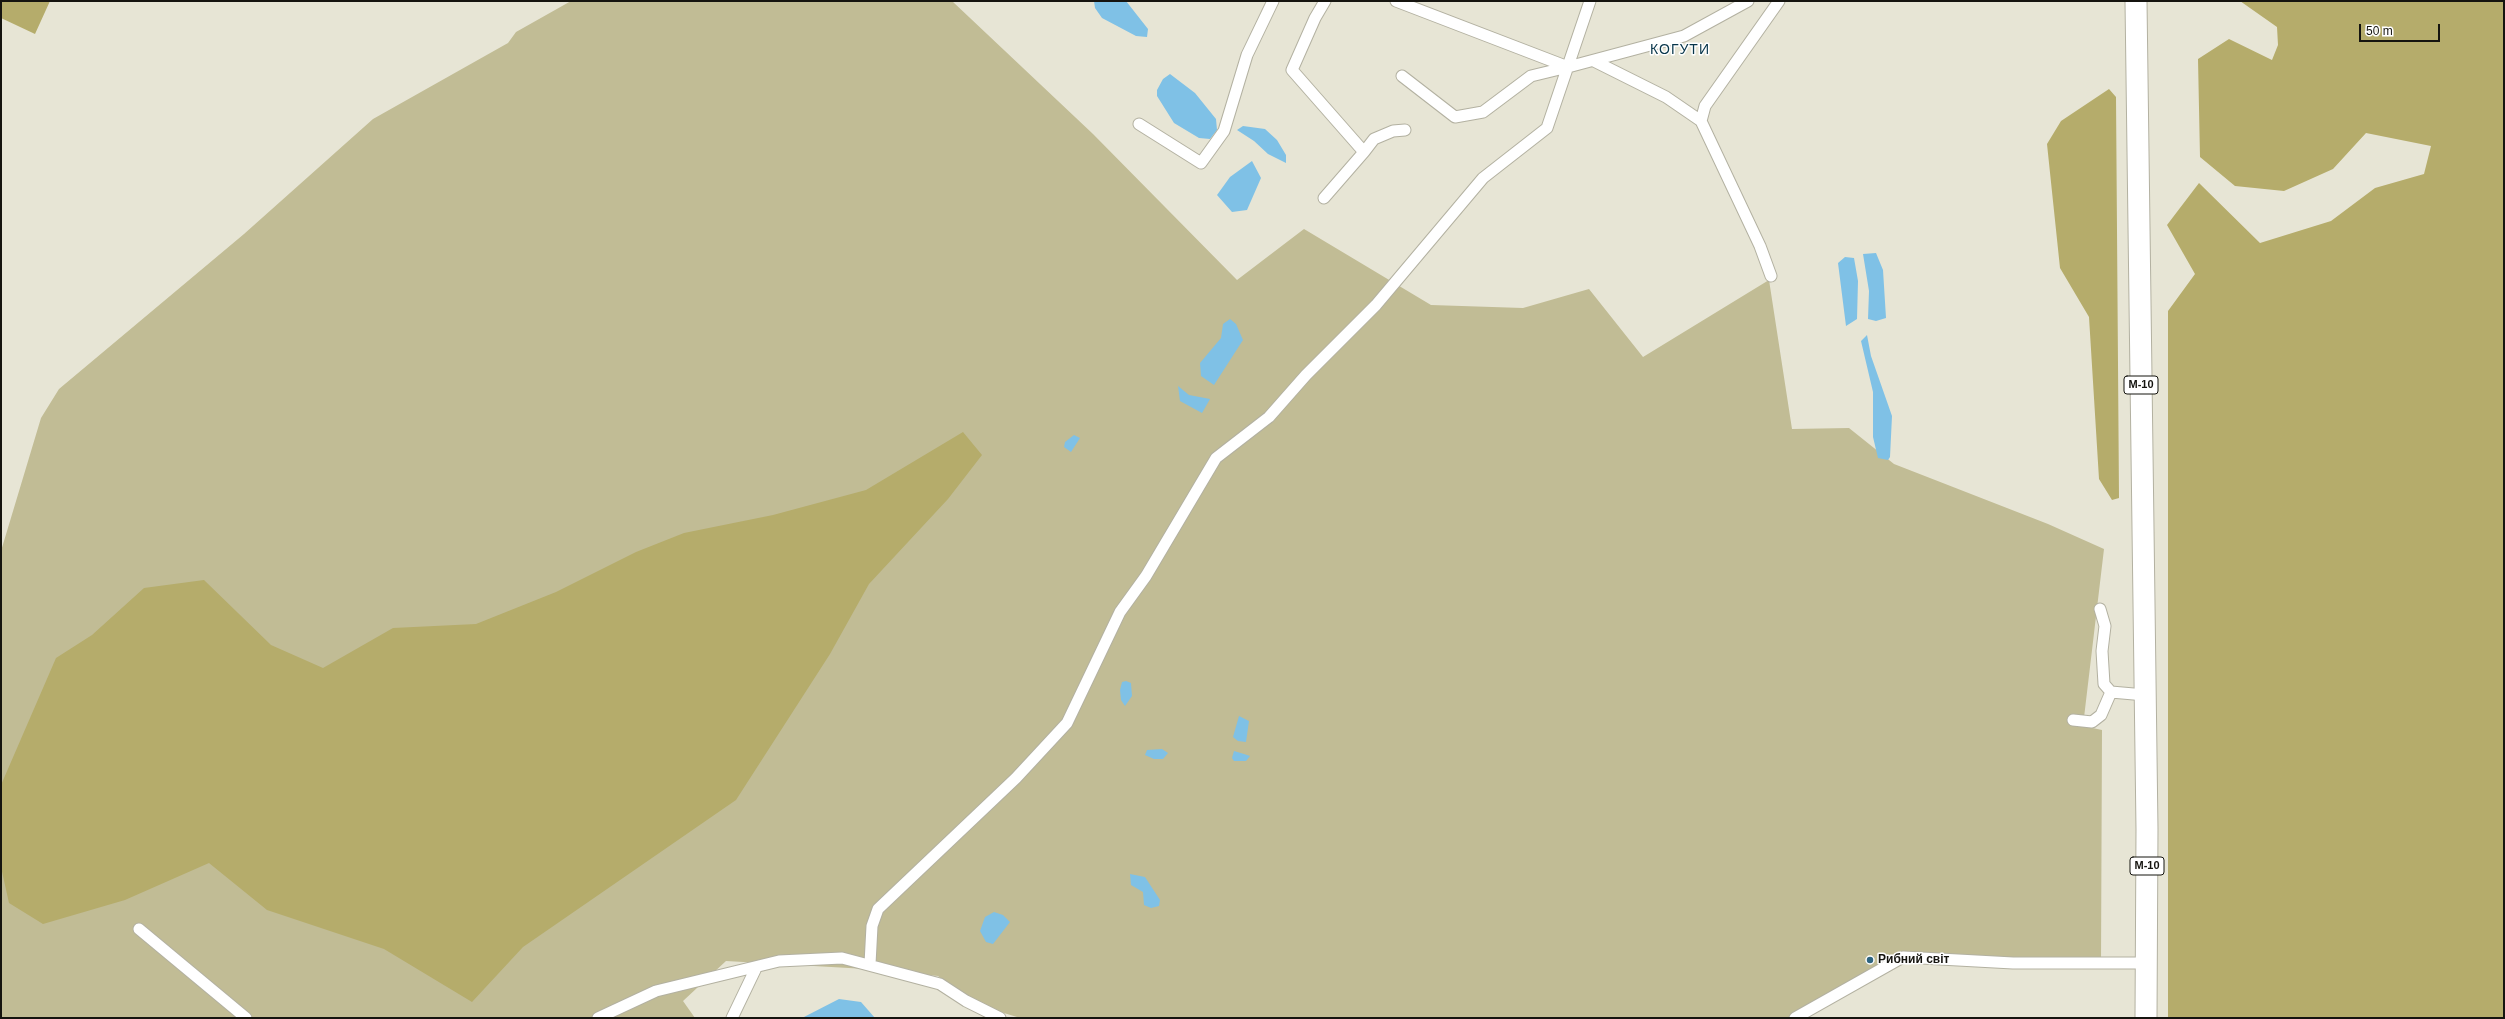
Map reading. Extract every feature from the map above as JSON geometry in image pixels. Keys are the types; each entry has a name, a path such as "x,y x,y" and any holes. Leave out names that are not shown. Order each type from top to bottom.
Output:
{"highway":[{"name":"М-10","path":"2136,1 2145,695 2146,1018"}],"street":[{"path":"1139,124 1201,163 1224,131 1248,55 1273,1"},
{"path":"1325,1 1315,18 1292,70 1364,152"},
{"path":"1396,1 1568,67"},
{"path":"870,964 872,926 878,908 1016,778 1067,723 1120,612 1146,576 1216,458 1269,417 1306,375 1376,305 1483,178 1547,128 1590,1"},
{"path":"1402,76 1454,117 1483,112 1531,76 1594,61 1684,36 1748,1"},
{"path":"1701,121 1705,106 1779,1"},
{"path":"1594,61 1666,97 1701,121 1760,246 1771,276"},
{"path":"1324,198 1374,139 1393,131 1405,130"},
{"path":"2100,609 2105,626 2102,651 2104,684 2111,692 2145,695"},
{"path":"2073,720 2092,722 2101,715 2111,692"},
{"path":"140,928 246,1018"},
{"path":"1795,1018 1902,957 2013,963 2146,963"},
{"path":"598,1018 656,991 756,968 779,961 842,958 870,964 940,984 966,1001 1000,1018"},
{"path":"732,1018 756,968"}],"shaded area":[{"path":"1,1 50,1 35,34 1,18"},
{"path":"571,1 952,1 1093,134 1237,280 1304,229 1431,305 1523,308 1589,289 1643,357 1769,280 1792,429 1849,428 1894,464 2048,524 2104,549 2083,726 2102,730 2101,962 1892,957 1792,1018 1031,1018 1017,1017 994,1010 956,991 938,976 884,970 726,961 683,1001 695,1018 1,1018 1,551 41,418 59,389 244,234 373,119 508,43 516,32"},
{"path":"2240,1 2504,1 2504,1018 2168,1018 2168,311 2195,274 2167,225 2199,183 2260,243 2331,221 2375,188 2424,174 2431,146 2366,133 2333,169 2284,191 2235,186 2200,157 2198,59 2229,39 2272,60 2278,45 2277,27"},
{"path":"2109,89 2116,97 2119,498 2112,500 2099,479 2089,317 2060,268 2047,144 2061,121"},
{"path":"963,432 982,455 948,499 869,584 830,654 736,800 523,947 472,1002 384,949 267,910 209,863 125,900 43,924 9,903 1,867 1,785 56,658 92,635 144,588 204,580 271,645 323,668 393,628 476,624 556,592 636,552 684,533 773,515 866,490"}],"water":[{"path":"1094,1 1126,1 1148,29 1147,37 1136,36 1102,18 1095,8"},
{"path":"1170,74 1195,93 1216,119 1217,130 1210,139 1199,138 1174,123 1157,96 1157,90 1163,79"},
{"path":"1243,126 1265,129 1277,140 1286,155 1286,163 1268,154 1254,141 1237,130"},
{"path":"1252,161 1261,178 1247,210 1232,212 1217,195 1230,177"},
{"path":"1876,253 1883,270 1886,318 1876,321 1868,319 1869,291 1863,254"},
{"path":"1845,257 1854,258 1858,281 1857,319 1846,326 1838,263"},
{"path":"1230,319 1236,324 1243,340 1214,385 1201,376 1200,363 1221,338 1223,324"},
{"path":"1867,335 1871,356 1892,416 1890,457 1888,460 1878,458 1873,437 1873,392 1861,341"},
{"path":"1178,386 1189,395 1210,399 1202,413 1180,401"},
{"path":"1074,435 1080,438 1071,452 1064,447 1065,442"},
{"path":"1126,681 1131,683 1132,696 1125,706 1121,700 1120,690 1122,682"},
{"path":"1239,716 1249,721 1246,742 1238,741 1233,737"},
{"path":"1162,749 1168,753 1163,759 1154,759 1145,755 1147,750"},
{"path":"1234,751 1250,756 1246,761 1234,761 1232,758"},
{"path":"1130,874 1145,877 1160,900 1159,906 1151,908 1144,905 1143,892 1131,885"},
{"path":"994,912 1003,915 1010,922 993,944 986,942 980,931 985,917"},
{"path":"839,999 861,1002 875,1018 802,1018"}],"place":[{"name":"Рибний світ","path":"1870,960"}],"district":[{"name":"КОГУТИ","path":"1680,50"}]}
